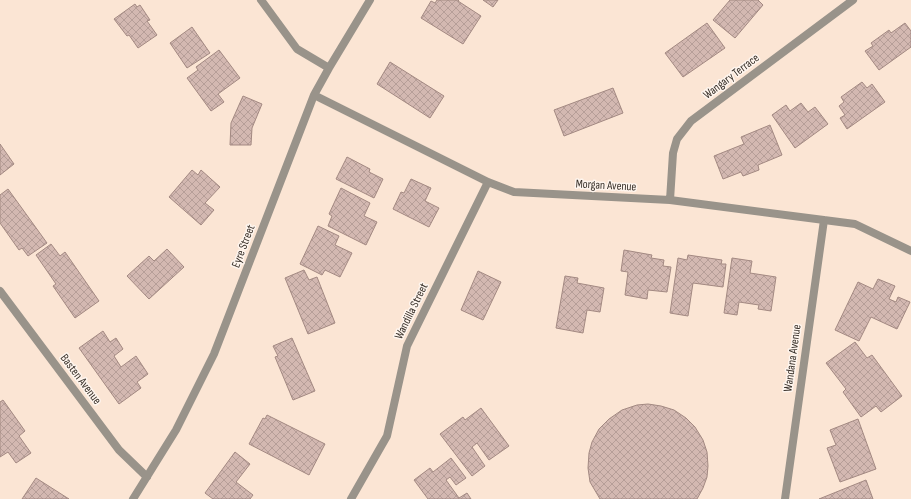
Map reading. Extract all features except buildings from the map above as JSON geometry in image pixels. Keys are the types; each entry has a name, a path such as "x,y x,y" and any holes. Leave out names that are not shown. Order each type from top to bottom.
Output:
{"street":[{"path":"261,0 297,49 329,68"},
{"name":"Eyre Street","path":"133,499 176,430 214,354 314,95 370,0"},
{"name":"Wangary Terrace","path":"670,200 673,153 677,139 691,121 853,0"},
{"name":"Morgan Avenue","path":"314,95 488,182 514,192 670,200 855,224 911,251"},
{"name":"Wandilla Street","path":"351,499 388,436 406,346 488,182"},
{"name":"Wandana Avenue","path":"785,499 824,220"},
{"name":"Basten Avenue","path":"0,291 119,450 147,477"}]}
